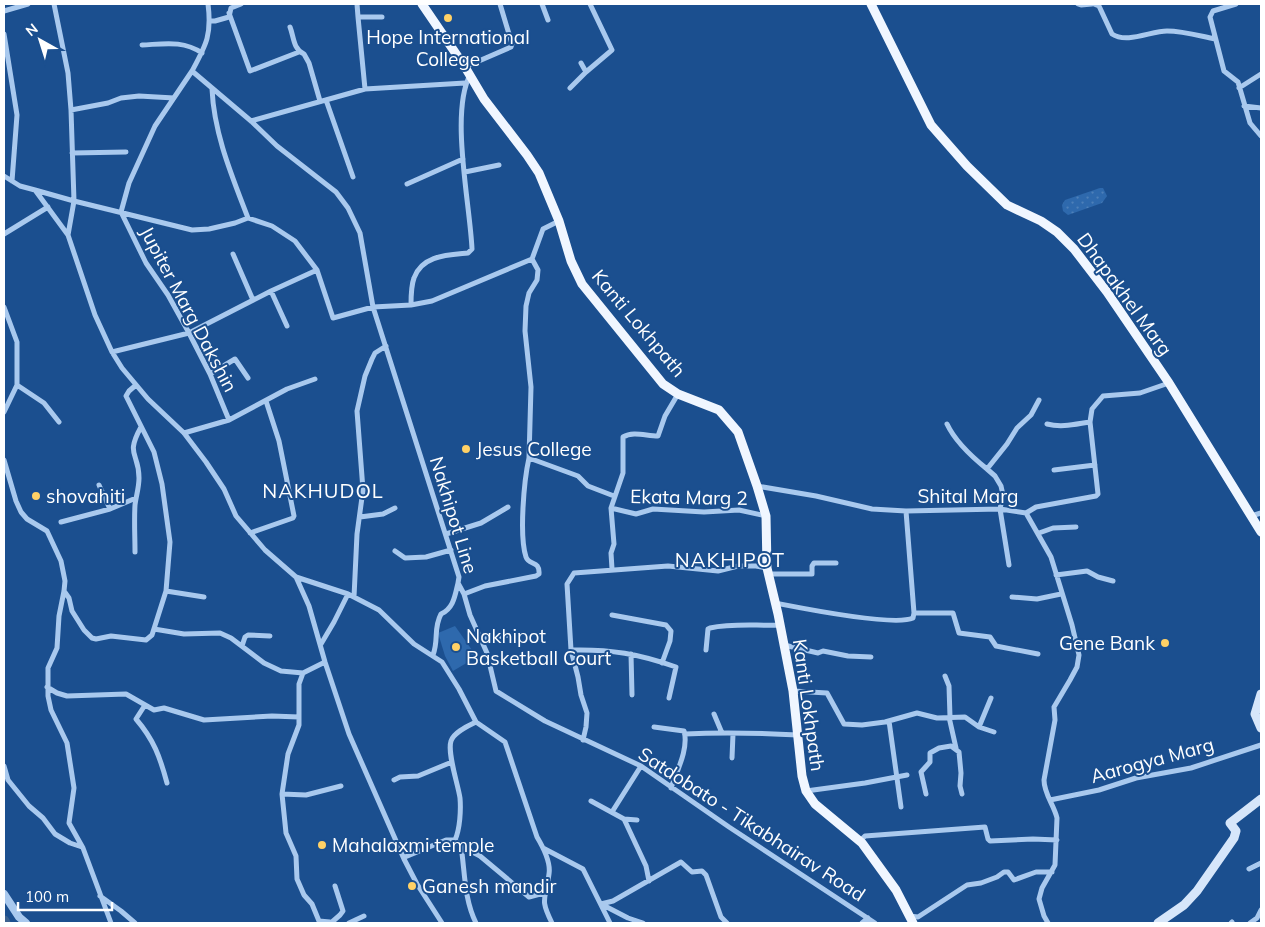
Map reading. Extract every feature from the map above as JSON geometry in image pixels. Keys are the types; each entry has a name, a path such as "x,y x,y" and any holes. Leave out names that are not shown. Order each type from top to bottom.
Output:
{"main road":[{"name":"Kanti Lokhpath","path":"422,4 468,71 484,99 528,155 539,173 559,221 571,261 582,284 663,384 678,394 719,410 738,432 766,516 768,571 793,692 802,776 806,791 815,804 862,843 896,890 911,919"},
{"name":"Dhapakhel Marg","path":"872,4 937,134 966,166 1007,205 1041,221 1065,240 1107,292 1169,383 1261,532"},
{"path":"1261,694 1256,714 1261,728"},
{"path":"1158,923 1184,905 1197,891 1234,838 1236,831 1230,823 1261,799"}],"street":[{"path":"4,11 28,4"},
{"path":"54,4 68,73 71,110 74,202 68,235"},
{"path":"121,212 129,183 155,126 192,71 208,40 210,21 208,4"},
{"path":"210,21 229,17 231,8 241,4"},
{"path":"357,4 365,89"},
{"path":"410,305 413,279 422,265 441,255 468,254 471,252 471,232 463,159 462,110 465,83 468,71 511,47 512,44 500,4"},
{"path":"542,4 548,20"},
{"path":"570,88 612,50 590,4"},
{"path":"1078,4 1099,6 1112,34 1116,36 1130,37 1168,31 1215,39"},
{"path":"1236,4 1211,14 1210,17 1224,70 1238,82 1250,123 1261,136"},
{"path":"229,13 250,70 300,52"},
{"path":"358,17 382,16"},
{"path":"290,27 295,46 304,54 309,62 320,101"},
{"path":"4,34 16,115 12,181"},
{"path":"142,45 179,44 194,48 202,53"},
{"path":"581,63 586,72"},
{"name":"Nakhipot Line","path":"192,71 251,120 277,146 336,192 348,208 360,233 373,307 451,550 459,577 458,583 487,653 496,691"},
{"path":"1239,88 1261,74"},
{"path":"251,120 365,89 465,83"},
{"path":"212,89 215,118 224,156 248,218"},
{"path":"71,110 108,103 121,98 139,96 174,98"},
{"path":"326,100 352,177"},
{"path":"1244,106 1261,108"},
{"path":"72,153 126,152"},
{"path":"407,184 463,159"},
{"path":"465,172 499,165"},
{"path":"4,176 20,186 74,202 192,230 209,229 248,218 272,226 295,241 317,270 333,317 335,318 373,307 432,302 532,259 543,229 559,221"},
{"path":"35,190 68,235 89,299 112,352 136,385 184,434 206,462 224,489 236,516 265,550 296,577 348,594 379,610 414,644 442,662 459,688 476,722 505,742 550,872 544,894 544,904 552,923"},
{"path":"4,234 48,207"},
{"name":"Jupiter Marg Dakshin","path":"121,212 146,263 168,295 189,333 210,374 229,420"},
{"path":"233,254 253,300"},
{"path":"464,594 485,586 539,574 536,565 527,560 523,538 525,478 529,458 531,387 524,331 526,306 529,293 537,280 538,270 532,259"},
{"path":"112,352 189,333 317,270"},
{"path":"271,291 287,326"},
{"path":"4,307 17,342 17,385 4,412"},
{"path":"354,598 363,490 357,411 365,376 372,359 375,353 386,346"},
{"path":"210,374 235,359 248,378"},
{"path":"184,434 229,420 287,390 315,379"},
{"path":"1047,424 1056,426 1090,422 1092,409 1103,396 1140,392 1169,383"},
{"path":"17,385 44,403 59,422"},
{"path":"64,591 72,611 84,630 92,638 111,636 146,640 152,635 166,592 170,542 162,484 154,452 126,396 136,385"},
{"path":"614,496 623,473 623,437 634,434 658,436 665,416 678,394"},
{"path":"987,469 1017,428 1031,415 1039,400"},
{"path":"250,532 293,518 294,516 279,441 266,401"},
{"name":"Shital Marg","path":"757,486 816,496 872,510 1000,509 1026,513 1036,507 1098,495 1090,422"},
{"path":"947,424 950,431 995,476 1001,486 1003,495 1000,509 1009,565"},
{"path":"135,552 136,498 139,484 139,469 132,451 133,444 141,427"},
{"name":"Ekata Marg 2","path":"529,458 578,476 588,486 614,496 611,508 636,514 653,509 704,512 739,510 766,516"},
{"path":"4,460 21,512 27,519 47,531 61,561 65,581 59,616 57,648 48,668 48,696 51,710 67,743 73,778 74,788 68,824 82,847 111,923"},
{"path":"1054,470 1095,465"},
{"path":"99,485 110,510"},
{"path":"61,522 110,510 136,498"},
{"path":"446,534 481,523 508,507"},
{"path":"360,517 383,514 395,508"},
{"path":"611,508 614,544 611,553 612,570"},
{"path":"775,603 880,620 906,621 913,618 906,511"},
{"path":"1026,513 1048,548 1072,625 1079,655 1074,674 1053,710 1054,720 1044,780 1044,786 1057,818 1055,865 1042,888 1039,899 1048,923"},
{"path":"1251,516 1261,513"},
{"path":"1039,533 1053,528 1076,527"},
{"path":"396,551 405,558 426,557 451,550"},
{"path":"583,740 587,713 581,695 572,650 567,584 574,573 668,566 718,571 738,566 756,566 768,571 812,574 814,563 836,564"},
{"path":"1056,575 1087,571 1098,577 1113,581"},
{"path":"296,577 309,606 349,734 417,884 442,923"},
{"path":"433,655 437,644 436,626 441,614 452,605 458,583"},
{"path":"166,592 204,597"},
{"path":"321,644 348,594"},
{"path":"1012,597 1037,599 1061,594"},
{"path":"914,613 953,613 959,633 990,637 996,646 1038,654"},
{"path":"612,615 666,625 671,631 670,642 662,663"},
{"path":"706,650 708,629 710,628 725,624 780,625"},
{"path":"154,628 184,634 220,633 242,646 264,663 280,671 303,673 325,662"},
{"path":"242,646 245,637 248,635 270,636"},
{"path":"481,639 510,635"},
{"path":"784,645 818,653 871,656"},
{"path":"572,650 600,649 631,654 676,667 669,698"},
{"path":"631,654 632,695"},
{"path":"303,673 299,684 298,724 288,754 282,794 286,833 296,856 297,880 300,888 312,904 320,922 332,923 343,911 335,886"},
{"path":"945,676 949,686 949,717 956,748 959,752 962,794"},
{"path":"47,687 67,696 126,694 154,710 164,708 204,720 272,716 299,717"},
{"name":"Satdobato - Tikabhairav Road","path":"496,691 545,722 641,766 671,788 876,923"},
{"path":"793,692 827,694 844,724 862,725 889,721 917,713 937,718 965,717 979,727 994,732"},
{"path":"979,727 991,698"},
{"path":"145,705 136,719 154,742 167,783"},
{"path":"714,714 722,732"},
{"path":"889,721 901,807"},
{"path":"455,840 460,800 450,747 452,739 457,734 476,722"},
{"path":"654,727 684,731 685,734 722,732 734,734 798,735"},
{"path":"671,788 685,747 685,734"},
{"path":"732,758 734,734"},
{"name":"Aarogya Marg","path":"1050,800 1099,790 1136,778 1191,768 1261,744"},
{"path":"926,794 921,772 930,762 930,753 939,748 951,746 956,748"},
{"path":"394,780 400,777 418,776 452,762"},
{"path":"4,766 8,780 55,834 70,843 82,847"},
{"path":"612,812 641,766"},
{"path":"806,791 906,775"},
{"path":"282,794 306,795 341,786"},
{"path":"591,801 624,819 637,820"},
{"path":"624,819 646,866 649,881"},
{"path":"862,843 862,839 865,836 985,827 987,828 990,841 1057,840"},
{"path":"405,857 446,840 455,840 461,846 480,856 530,897 544,894"},
{"path":"461,846 464,880 471,913 476,923"},
{"path":"543,848 583,869 610,923"},
{"path":"601,904 613,901 681,862 692,872 702,871 706,875 721,917 727,923"},
{"path":"1249,869 1261,863"},
{"path":"911,919 918,917 967,884 981,883 1004,872 1008,872 1014,880 1036,872 1052,872"},
{"path":"4,894 19,917 26,923"},
{"path":"100,896 135,923"},
{"path":"601,904 628,918 643,923"},
{"path":"1250,923 1257,918 1261,910"},
{"path":"349,923 364,916"},
{"path":"862,923 868,918"}],"shaded area":[{"path":"1103,188 1107,196 1102,203 1068,215 1063,211 1062,205 1065,200"},
{"name":"Nakhipot Basketball Court","path":"455,626 472,650 475,658 453,671 445,656 438,633"}],"place":[{"name":"Hope International College","path":"448,18"},
{"name":"Jesus College","path":"466,449"},
{"name":"shovahiti","path":"36,496"},
{"name":"Gene Bank","path":"1165,643"},
{"name":"Nakhipot Basketball Court","path":"456,647"},
{"name":"Mahalaxmi temple","path":"322,845"},
{"name":"Ganesh mandir","path":"412,886"}],"district":[{"name":"NAKHUDOL","path":"323,490"},
{"name":"NAKHIPOT","path":"730,559"}]}
